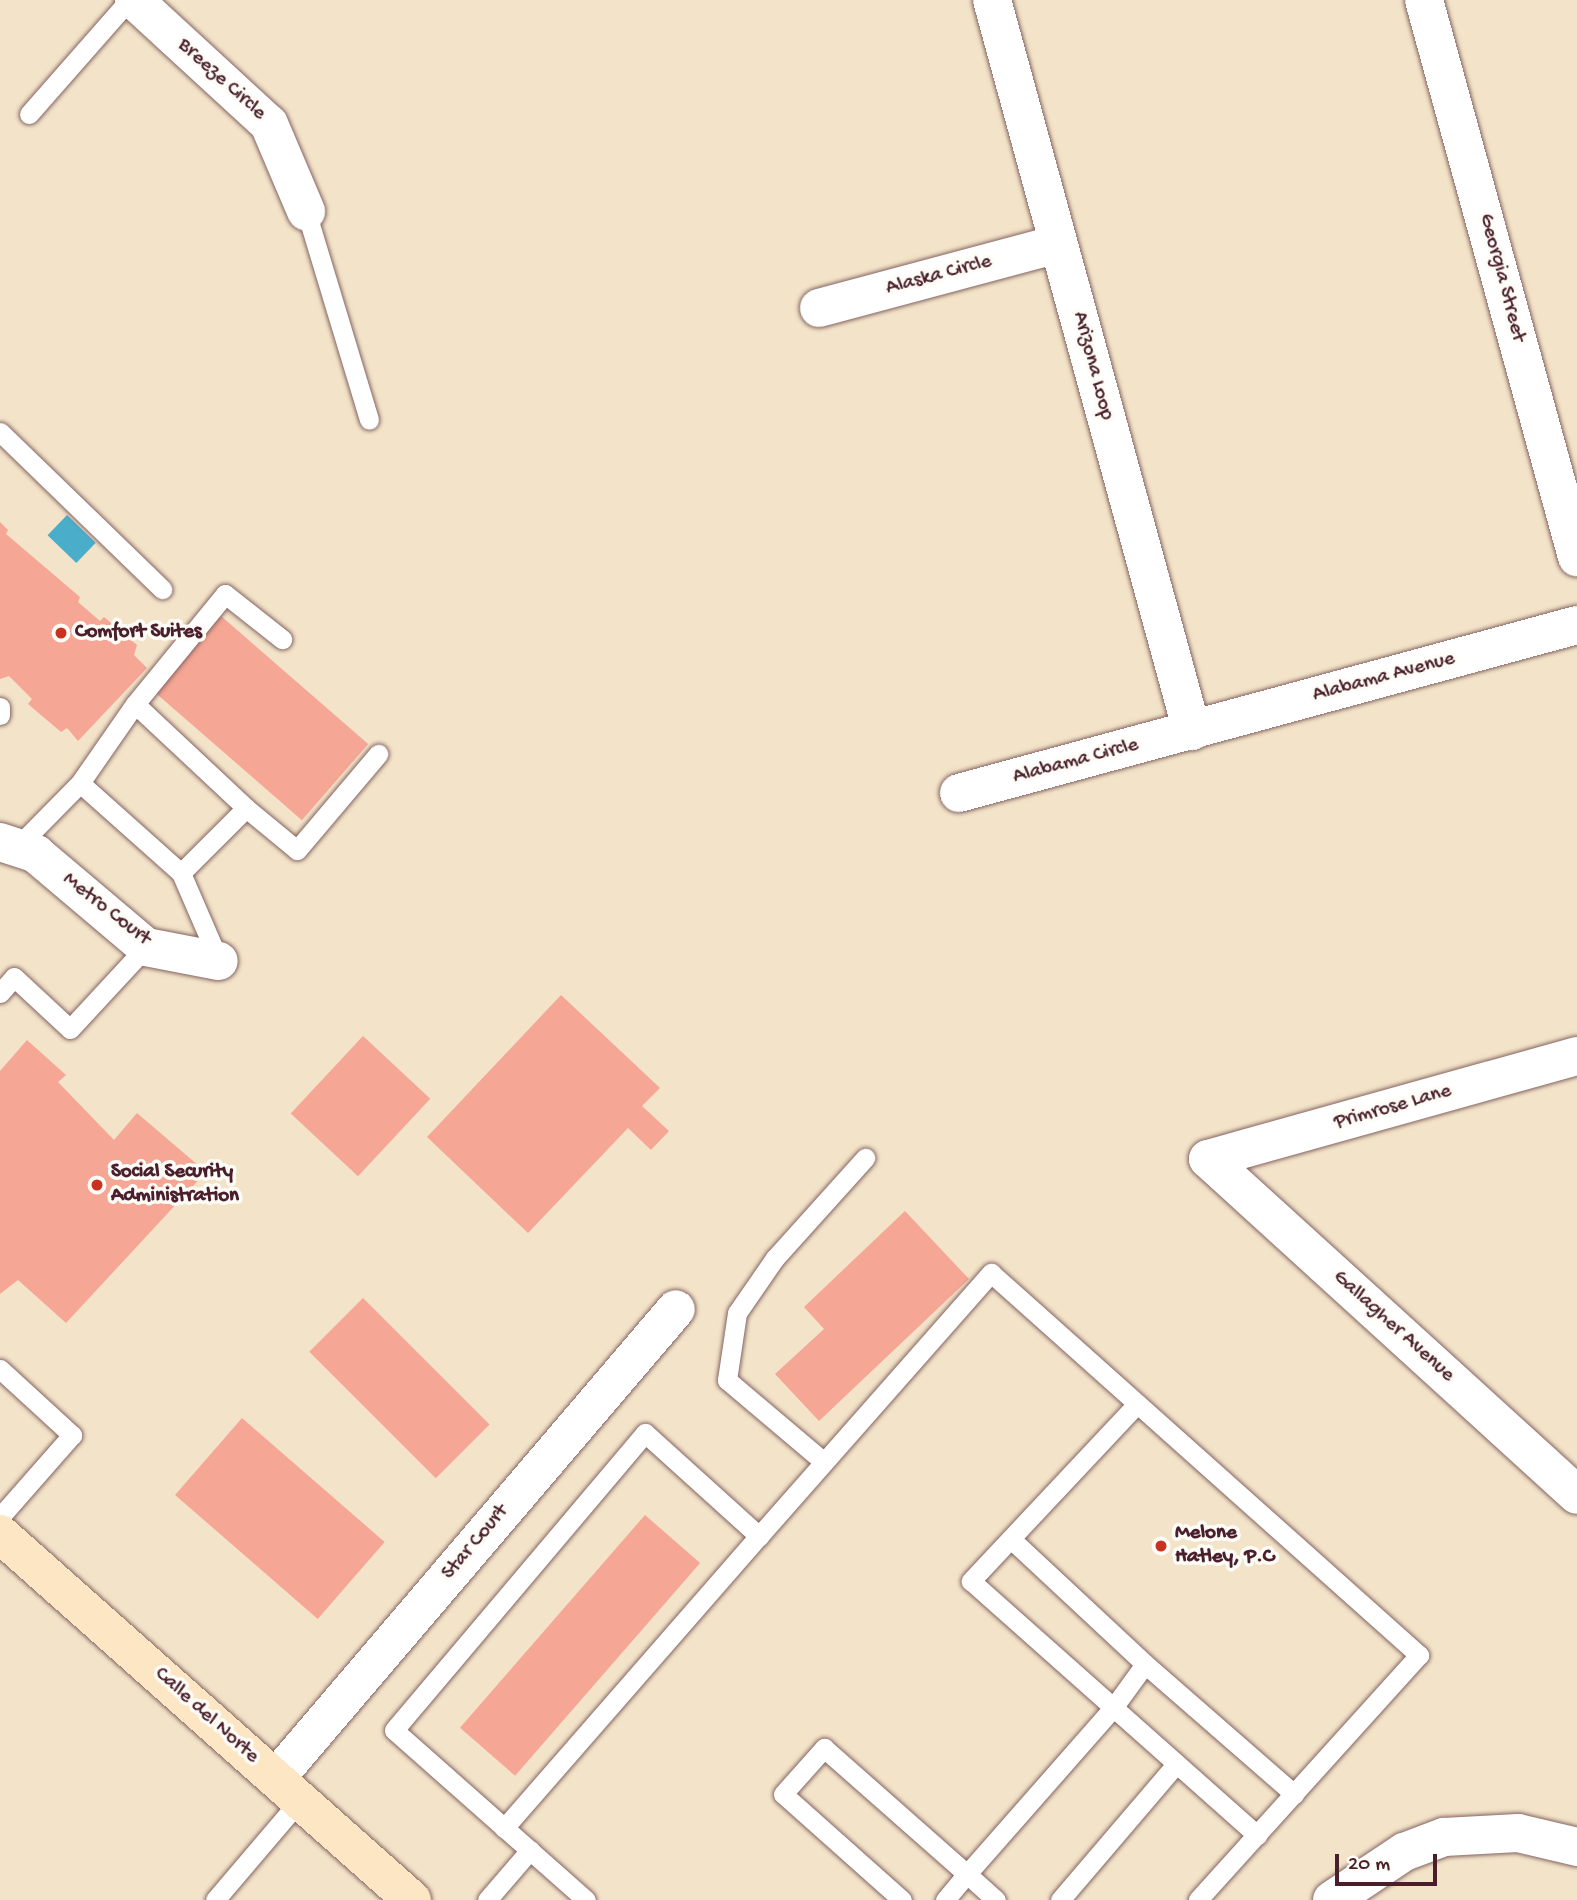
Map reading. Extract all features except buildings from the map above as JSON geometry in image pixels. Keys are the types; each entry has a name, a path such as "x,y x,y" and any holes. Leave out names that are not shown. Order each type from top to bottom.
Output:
{"street":[{"name":"Breeze Circle","path":"131,0 269,124 306,211"},
{"name":"Arizona Loop","path":"992,0 1192,731"},
{"name":"Georgia Street","path":"1424,0 1577,557"},
{"name":"Alaska Circle","path":"819,308 1058,244"},
{"name":"Alabama Avenue","path":"1192,731 1577,625"},
{"name":"Alabama Circle","path":"959,793 1192,731"},
{"name":"Metro Court","path":"8,845 36,854 146,947 219,961"},
{"name":"Primrose Lane","path":"1208,1160 1577,1056"},
{"name":"Gallagher Avenue","path":"1208,1160 1577,1495"},
{"name":"Star Court","path":"288,1789 676,1309"},
{"name":"Calle del Norte","path":"0,1534 412,1900"},
{"path":"1332,1900 1404,1852 1444,1838 1518,1833 1577,1847"}],"lane":[{"path":"29,114 131,0"},
{"path":"306,211 369,420"},
{"path":"0,432 162,589"},
{"path":"8,845 80,783 135,704 225,594 282,639"},
{"path":"135,704 246,808 297,850 377,754"},
{"path":"0,707 0,715"},
{"path":"80,783 181,873 219,961"},
{"path":"181,873 246,808"},
{"path":"0,993 14,977 69,1029 146,947"},
{"path":"824,1462 727,1380 737,1313 775,1258 865,1158"},
{"path":"504,1828 990,1273 1419,1655 1198,1900"},
{"path":"0,1369 72,1435 0,1517"},
{"path":"1137,1404 971,1581 1256,1835"},
{"path":"586,1900 394,1730 645,1433 759,1536"},
{"path":"1011,1539 1145,1664 1294,1794"},
{"path":"945,1900 1113,1708 1145,1664"},
{"path":"902,1900 783,1794 824,1748 996,1900"},
{"path":"1060,1900 1176,1764"},
{"path":"215,1900 288,1789"},
{"path":"487,1900 530,1850"}],"water":[{"path":"67,515 96,543 76,563 48,535"}],"place":[{"name":"Comfort Suites","path":"61,633"},
{"name":"Social Security Administration","path":"97,1185"},
{"name":"Melone Hatley, P.C","path":"1161,1546"}]}
